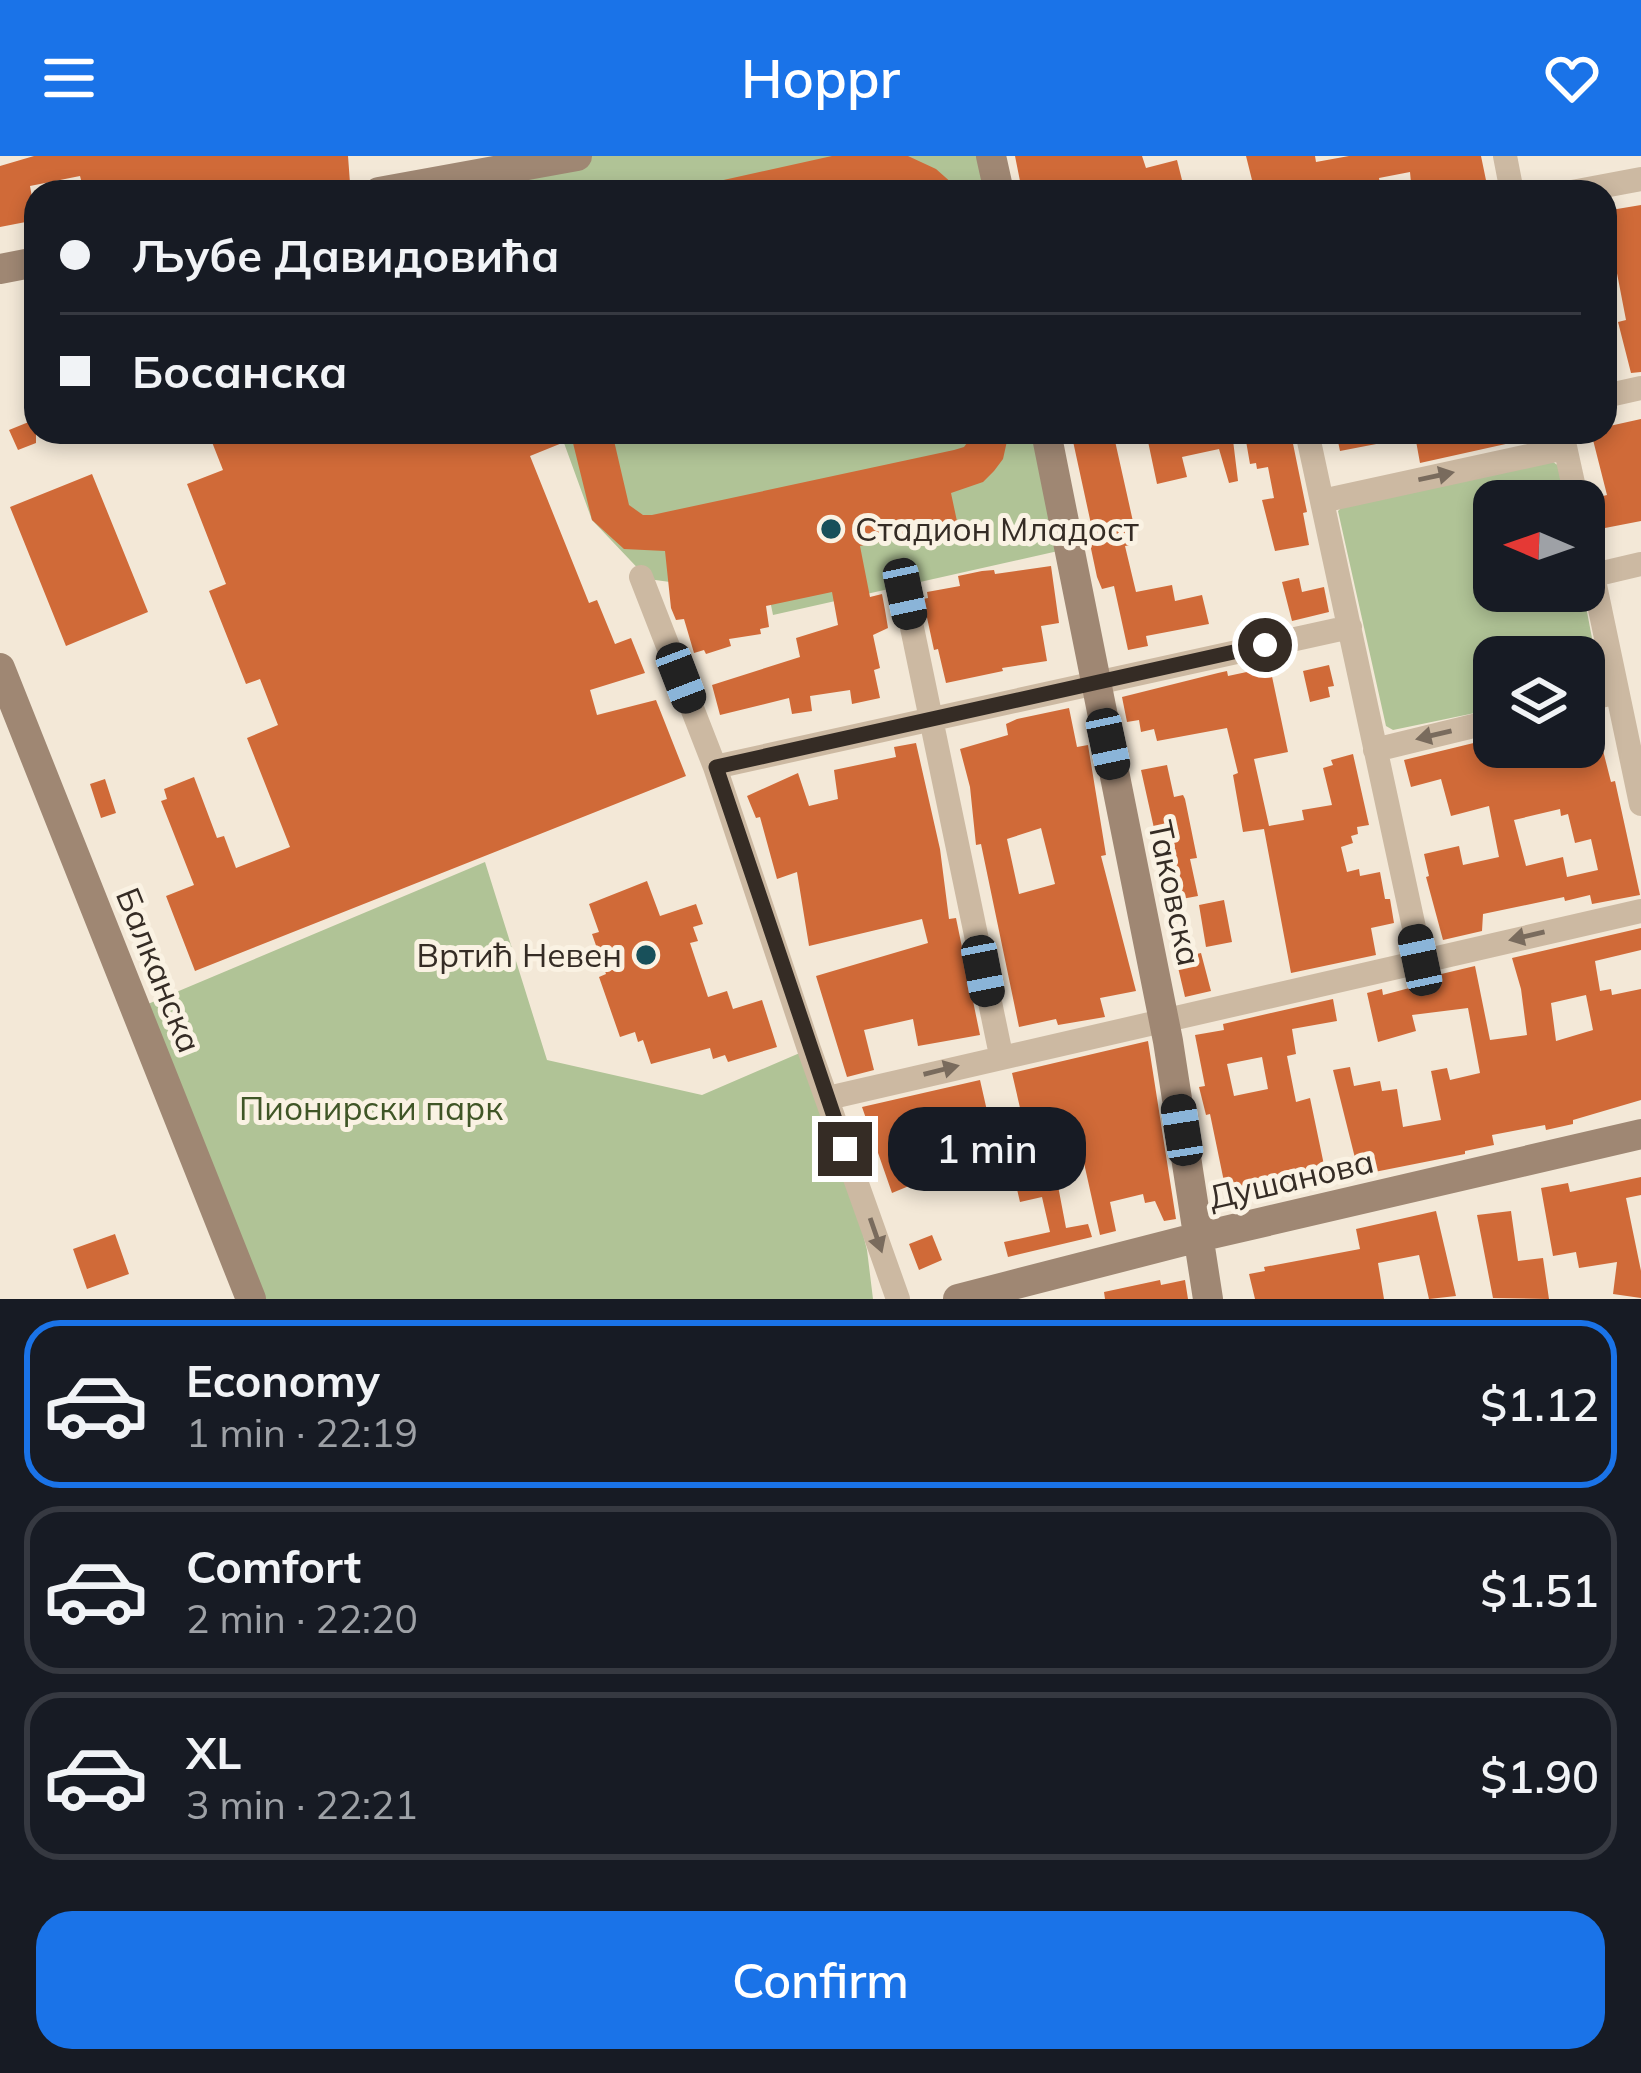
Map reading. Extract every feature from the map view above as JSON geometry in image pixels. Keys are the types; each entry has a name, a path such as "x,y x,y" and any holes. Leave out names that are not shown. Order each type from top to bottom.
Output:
{"main road":[{"path":"445,180 577,156"},
{"name":"Таковска","path":"1048,444 1164,1018 1208,1299"},
{"name":"Балканска","path":"0,668 251,1299"},
{"name":"Душанова","path":"958,1299 1199,1237 1641,1134"}],"street":[{"path":"1310,444 1420,960"},
{"path":"1322,501 1547,444"},
{"path":"1564,444 1572,480"},
{"path":"1605,572 1641,564"},
{"path":"641,578 716,767 898,1299"},
{"path":"905,594 1000,1055"},
{"path":"1601,612 1617,692 1634,735 1641,804"},
{"path":"716,767 1350,626"},
{"path":"1605,695 1617,692"},
{"path":"1375,750 1473,726"},
{"path":"828,1098 1641,911"}],"green space":[{"path":"577,156 991,156 996,180 470,180 468,175"},
{"name":"Стадион Младост","path":"564,444 1048,444 1067,549 773,615 763,566 670,582 648,579 592,520"},
{"path":"1547,458 1559,466 1562,480 1473,480 1473,612 1587,612 1592,636 1473,636 1473,713 1393,730 1386,726 1338,511 1345,504"},
{"name":"Пионирски парк","path":"485,862 547,1060 702,1095 809,1049 831,1107 867,1250 873,1299 251,1299 136,1009"}],"building":[{"path":"34,156 348,156 350,180 81,180 80,176 24,180 24,222 0,227 0,166"},
{"path":"832,156 908,156 948,180 724,180"},
{"path":"1015,156 1142,156 1146,168 1177,160 1182,180 1020,180"},
{"path":"1246,156 1315,156 1316,162 1349,156 1481,156 1486,180 1411,180 1410,172 1379,180 1252,180"},
{"path":"1641,205 1641,372 1631,373 1618,322 1626,320 1617,273 1617,209"},
{"path":"1641,419 1641,521 1605,528 1607,495 1594,444 1617,444 1617,424"},
{"path":"24,424 24,444 33,444 18,450 9,430"},
{"path":"213,444 560,444 530,456 589,603 597,600 615,644 631,638 645,673 590,690 597,715 656,700 686,776 195,971 166,896 194,885 161,801 167,799 164,789 194,777 217,838 224,836 236,868 290,847 247,738 278,725 260,679 246,684 209,591 226,584 187,484 223,470"},
{"path":"573,444 615,444 629,505 652,515 966,444 1006,444 1003,459 983,482 951,493 958,526 860,546 870,597 882,594 888,628 873,635 880,698 852,704 850,690 810,696 812,711 792,714 789,698 720,715 712,685 800,657 796,638 838,625 832,592 766,606 769,627 760,629 761,634 729,639 731,646 706,654 704,650 694,653 684,619 676,620 671,608 665,551 624,549 592,520"},
{"path":"1074,444 1116,444 1134,526 1127,527 1131,545 1125,546 1136,592 1172,585 1175,601 1202,595 1209,624 1146,636 1148,646 1128,650 1114,586 1102,589 1097,577 1086,525 1091,524"},
{"path":"1149,444 1233,444 1238,481 1229,483 1219,449 1182,457 1187,477 1157,484"},
{"path":"1247,444 1293,444 1309,545 1275,551 1262,500 1274,498 1268,467 1257,469 1256,463 1250,464"},
{"path":"1339,444 1376,444 1340,451"},
{"path":"1417,444 1506,444 1420,463"},
{"path":"92,474 148,612 66,646 10,507"},
{"path":"1051,566 1059,623 1041,626 1047,661 946,683 923,599 928,598 927,592 960,586 958,576"},
{"path":"1299,578 1302,592 1324,587 1329,612 1292,621 1282,582"},
{"path":"1329,665 1334,686 1328,687 1330,697 1310,702 1303,671"},
{"path":"1270,667 1288,752 1254,759 1269,826 1304,820 1302,810 1332,805 1323,768 1333,765 1331,760 1353,754 1369,825 1357,827 1358,834 1351,836 1353,843 1341,847 1347,872 1359,869 1360,876 1380,872 1385,899 1390,899 1394,923 1371,928 1376,955 1291,973 1264,829 1243,832 1233,775 1238,773 1227,728 1157,741 1154,729 1141,732 1139,720 1127,722 1122,697 1227,671 1228,676"},
{"path":"1069,708 1077,747 1088,745 1106,855 1101,856 1136,991 1100,998 1105,1017 1058,1025 1056,1019 1019,1027 981,844 976,845 970,787 960,749 1008,735 1006,724","holes":["1041,828 1055,884 1019,894 1007,839"]},
{"path":"916,743 940,849 949,919 956,918 980,1035 918,1046 913,1019 864,1030 874,1070 847,1077 816,976 928,943 922,919 809,946 797,872 777,879 760,817 756,818 747,796 798,773 809,806 838,799 834,770 896,757 894,747"},
{"path":"1473,743 1473,768 1605,768 1605,758 1611,782 1615,781 1640,895 1592,904 1590,895 1565,901 1564,897 1483,914 1482,931 1443,940 1424,854 1459,846 1463,865 1499,857 1489,806 1451,816 1441,779 1411,787 1404,760","holes":["1560,809 1561,816 1568,814 1575,843 1591,839 1598,870 1567,877 1563,857 1526,866 1514,820"]},
{"path":"1167,765 1174,797 1185,799 1197,858 1190,859 1198,896 1176,900 1174,894 1165,895 1141,770"},
{"path":"105,779 116,813 101,818 90,784"},
{"path":"647,881 660,916 696,904 703,924 693,927 698,941 690,943 708,997 727,991 733,1009 762,1000 777,1047 728,1062 725,1055 713,1059 710,1048 651,1064 635,1032 620,1037 599,977 606,974 592,934 599,932 589,904"},
{"path":"1224,900 1232,942 1206,947 1199,905"},
{"path":"1641,928 1641,950 1595,961 1600,991 1611,989 1612,995 1641,989 1641,1100 1573,1120 1573,1124 1492,1135 1494,1145 1465,1154 1228,1201 1210,1114 1206,1115 1199,1087 1205,1086 1195,1035 1333,999 1337,1021 1292,1029 1296,1054 1287,1056 1296,1102 1310,1098 1324,1165 1355,1158 1333,1070 1350,1067 1354,1086 1380,1081 1382,1091 1397,1089 1403,1127 1441,1120 1431,1071 1447,1068 1450,1080 1480,1073 1468,1008 1412,1015 1416,1031 1378,1042 1367,993 1382,989 1383,995 1417,986 1416,980 1475,966 1490,1040 1527,1035 1512,958","holes":["1586,995 1593,1030 1556,1041 1551,1003","1262,1057 1268,1089 1234,1096 1227,1064"]},
{"path":"1201,953 1211,991 1185,997 1176,959"},
{"path":"1148,1041 1176,1219 1164,1221 1155,1201 1145,1203 1143,1194 1110,1202 1116,1231 1100,1235 1084,1163 1055,1170 1066,1228 1088,1224 1092,1237 1008,1257 1004,1242 1050,1232 1042,1197 1020,1202 1008,1151 1029,1147 1012,1073"},
{"path":"980,1080 1000,1168 985,1172 978,1144 947,1156 949,1162 917,1173 921,1181 892,1193 862,1107"},
{"path":"1641,1177 1641,1195 1626,1198 1641,1271 1641,1298 1613,1294 1617,1262 1579,1268 1576,1252 1553,1256 1541,1188 1568,1183 1570,1192"},
{"path":"1436,1211 1456,1296 1429,1299 1419,1255 1378,1263 1384,1299 1255,1299 1249,1274 1360,1249 1356,1229"},
{"path":"1511,1211 1518,1261 1543,1258 1549,1299 1493,1298 1477,1215"},
{"path":"115,1234 129,1274 87,1289 73,1249"},
{"path":"932,1235 942,1260 919,1270 909,1244"},
{"path":"1160,1280 1161,1285 1185,1280 1188,1299 1105,1299 1104,1292"}],"place":[{"name":"Стадион Младост","path":"831,529"},
{"name":"Вртић Невен","path":"646,955"}],"route":[{"path":"845,1149 716,767 1265,645"}]}
